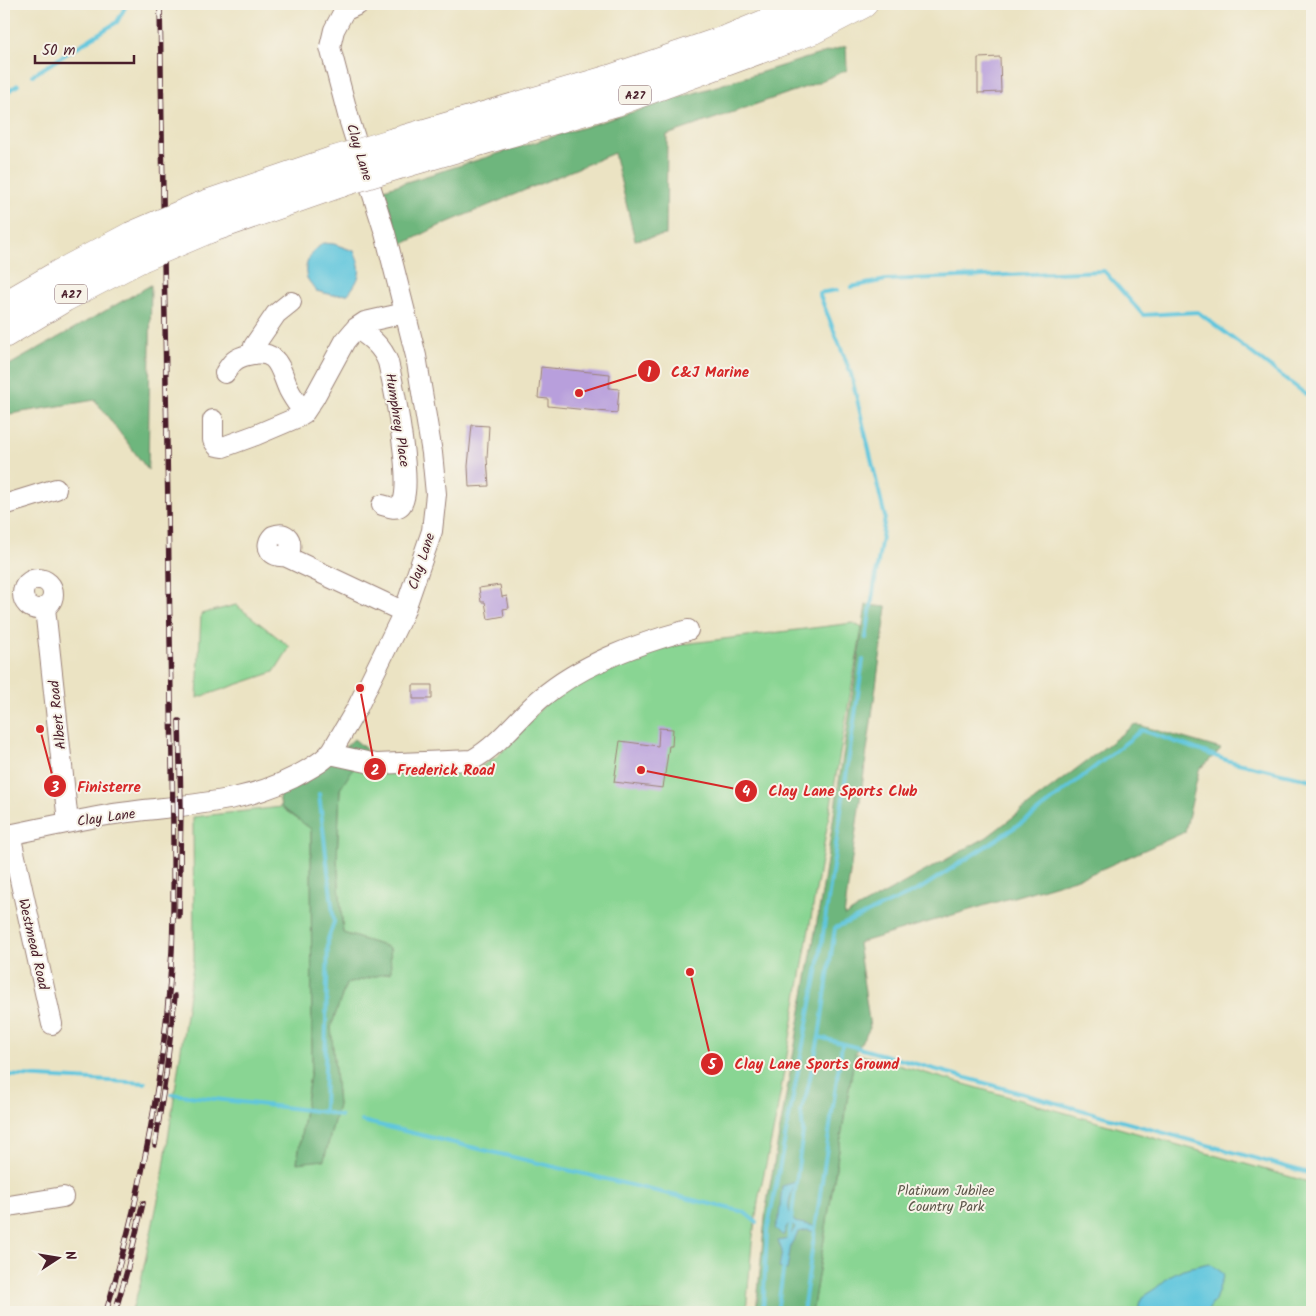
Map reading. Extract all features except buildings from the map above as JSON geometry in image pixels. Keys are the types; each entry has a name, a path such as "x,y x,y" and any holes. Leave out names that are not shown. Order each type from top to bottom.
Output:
{"highway":[{"name":"A27","path":"4,306 59,274 136,247 204,218 730,38 813,4"},
{"name":"A27","path":"395,154 616,102 813,30 863,4"},
{"name":"A27","path":"4,334 64,298 136,247"}],"street":[{"name":"Clay Lane","path":"7,835 110,815 189,806 257,791 298,776 330,754 356,708 404,612 432,530 436,494 432,453 416,356 385,232 349,120 330,46 334,30 344,11 359,4"},
{"path":"255,354 254,346 276,314 291,302"},
{"path":"213,420 213,440 217,446 223,447 296,418 304,413 314,398 340,349 356,328 365,322 405,313"},
{"name":"Humphrey Place","path":"356,328 385,353 406,464 406,490 403,503 401,506 394,508 382,505"},
{"path":"225,373 236,358 255,354 268,355 278,363 290,391 304,413"},
{"path":"4,505 56,489"},
{"path":"285,556 404,612"},
{"name":"Albert Road","path":"45,608 68,822"},
{"path":"330,754 376,764 472,760 494,745 540,699 578,673 653,639 688,630"},
{"name":"Westmead Road","path":"7,835 52,1024"},
{"path":"4,1210 9,1206 63,1197"}],"green space":[{"path":"846,46 847,70 809,86 667,135 666,235 635,240 614,153 439,226 401,245 384,189"},
{"path":"151,285 148,470 95,400 4,415 4,368"},
{"path":"236,605 290,647 274,672 197,698 201,614"},
{"path":"866,605 887,607 844,916 987,837 1135,724 1221,749 1199,770 1185,832 1088,875 858,943 870,1028 855,1053 812,1312 756,1312 766,1208 822,893"},
{"path":"853,623 862,628 775,1123 759,1196 752,1243 746,1312 131,1312 140,1285 162,1181 194,959 193,817 281,807 311,828 312,1062 297,1162 324,1160 338,1105 331,1027 346,984 391,972 390,948 343,933 337,860 340,789 355,765 373,772 448,773 475,770 495,758 545,704 584,675 633,655 683,644"},
{"path":"354,739 366,749 340,789 337,860 343,933 390,948 391,972 346,984 331,1027 338,1105 324,1160 297,1163 312,1062 311,829 281,807 279,794 306,783"},
{"name":"Platinum Jubilee Country Park","path":"855,1053 1312,1183 1312,1312 812,1312"}],"water":[{"path":"323,243 334,244 354,251 359,263 359,274 356,283 348,294 333,295 316,291 307,278 307,262"},
{"path":"796,1182 789,1202 792,1217 795,1222 815,1226 814,1232 808,1230 799,1232 791,1244 787,1270 779,1268 782,1251 778,1241 788,1239 795,1227 790,1223 783,1236 775,1228 779,1218 782,1186"},
{"path":"1209,1263 1224,1274 1215,1300 1207,1312 1139,1312 1139,1304 1142,1297 1171,1275 1183,1269"}],"waterway":[{"path":"33,75 117,22 127,4"},
{"path":"4,94 18,85"},
{"path":"851,287 886,280 1104,271 1143,315 1198,312 1312,399"},
{"path":"837,290 819,293 851,374 885,517 866,638"},
{"path":"763,1312 767,1232 819,962 863,660"},
{"path":"788,1243 803,1131 801,1111 819,1037 835,928 920,889 1032,816 1142,730 1229,761 1312,780"},
{"path":"319,794 334,922 328,939 324,1112"},
{"path":"819,1037 1312,1174"},
{"path":"803,1312 842,1044"},
{"path":"4,1075 145,1083"},
{"path":"172,1094 324,1112 341,1116"},
{"path":"362,1121 744,1212 756,1222"},
{"path":"777,1312 784,1265"}],"railway":[{"path":"106,1312 130,1224 150,1134 164,1043 172,951 173,826 160,4"},
{"path":"179,721 181,807 179,916"},
{"path":"155,1145 175,996"},
{"path":"115,1312 143,1203"}],"place":[{"name":"C&J Marine","path":"579,393"},
{"name":"Frederick Road","path":"360,688"},
{"name":"Finisterre","path":"40,729"},
{"name":"Clay Lane Sports Club","path":"641,770"},
{"name":"Clay Lane Sports Ground","path":"690,972"}]}
